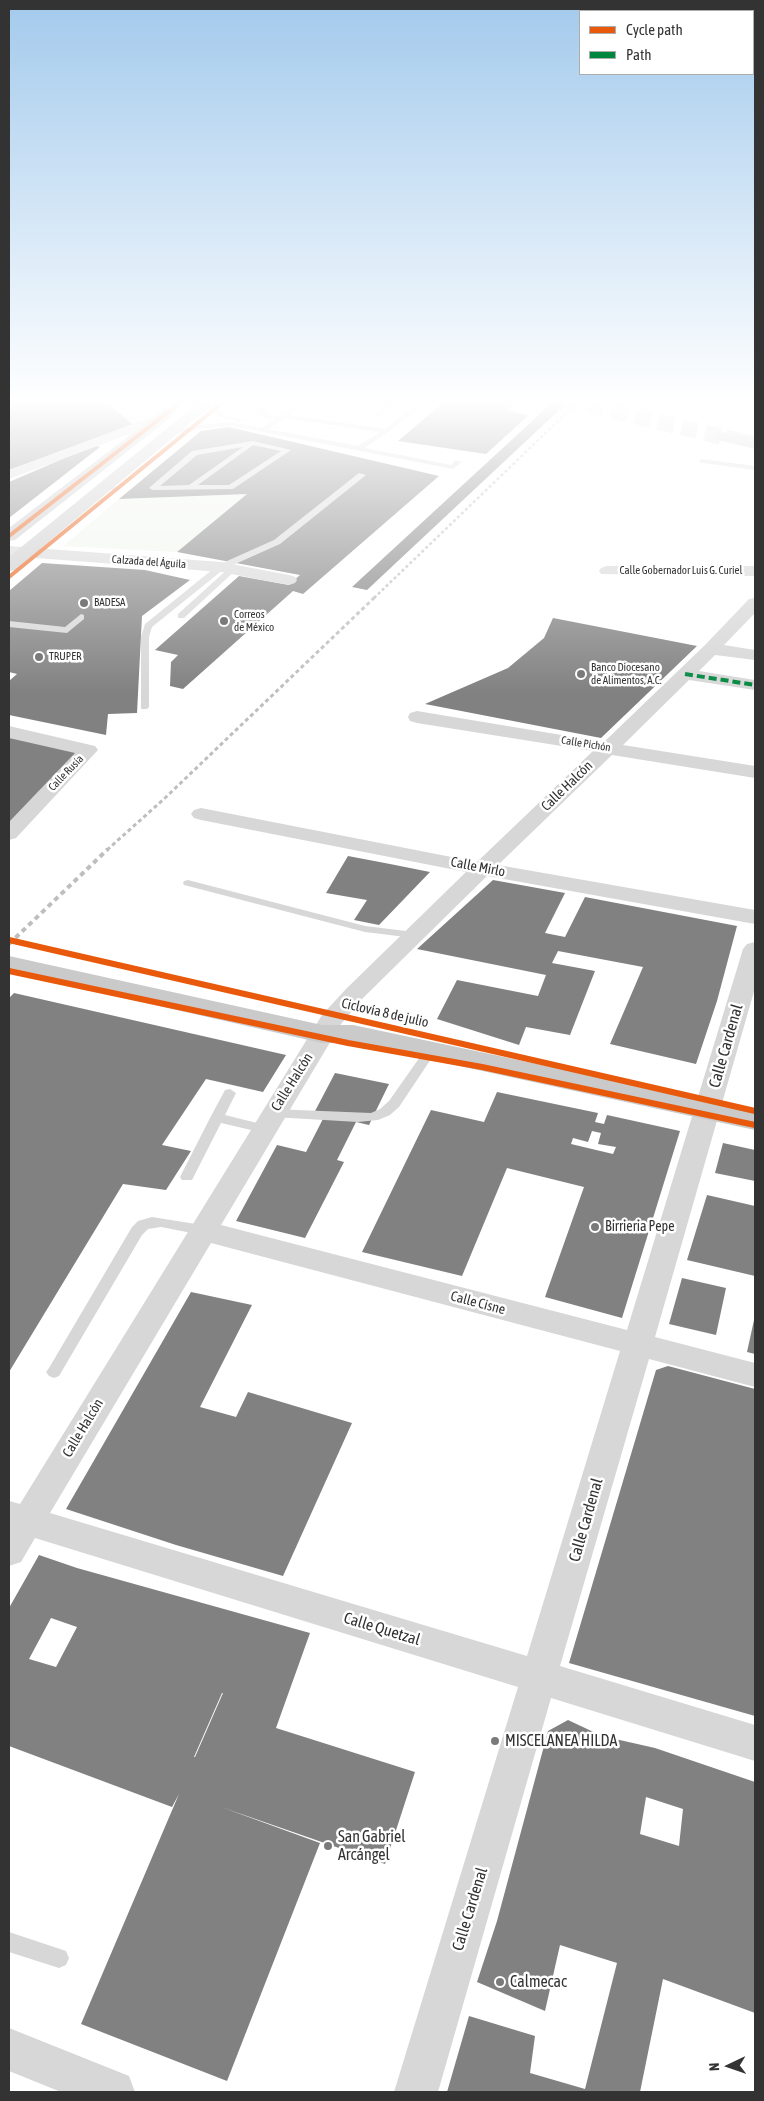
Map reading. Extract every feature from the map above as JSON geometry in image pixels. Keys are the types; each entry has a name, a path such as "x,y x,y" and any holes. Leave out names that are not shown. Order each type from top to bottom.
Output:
{"main road":[{"path":"9,536 59,497"},
{"path":"9,566 99,497"},
{"path":"9,945 336,1029"},
{"path":"9,964 336,1029 755,1120"}],"street":[{"name":"Calzada del Águila","path":"9,551 227,568 289,580"},
{"name":"Calle Gobernador Luis G. Curiel","path":"607,571 755,571"},
{"name":"Calle Halcón","path":"9,1551 18,1517 202,1230 268,1121 336,1029 354,994 607,747 711,649 755,603"},
{"path":"711,649 755,655"},
{"path":"685,674 755,685"},
{"name":"Calle Pichón","path":"417,716 755,772"},
{"name":"Calle Rusia","path":"9,732 88,750 9,834"},
{"name":"Calle Mirlo","path":"201,814 482,869 755,917"},
{"name":"Calle Cardenal","path":"416,2092 755,948"},
{"name":"Calle Cisne","path":"202,1230 755,1375"},
{"name":"Calle Quetzal","path":"18,1517 755,1743"},
{"path":"9,2049 113,2092"}],"lane":[{"path":"144,707 145,637 148,626 227,568 277,542 334,497"},
{"path":"181,616 227,568"},
{"path":"9,624 66,630 81,617"},
{"path":"188,883 365,929 414,935"},
{"path":"217,1118 268,1121 373,1117 386,1112 394,1104 431,1050"},
{"path":"187,1176 230,1093"},
{"path":"54,1372 137,1231 143,1225 152,1222 162,1222 202,1230"},
{"path":"9,1942 59,1958"}],"shaded area":[{"path":"243,497 177,552 63,546 119,499"}],"building":[{"path":"9,497 36,497 9,518"},
{"path":"121,497 169,497 119,499"},
{"path":"243,497 415,497 303,594 293,591 183,689 170,686 171,662 178,655 155,650 239,576 289,585 300,575 177,552"},
{"path":"450,497 466,497 367,590 352,587"},
{"path":"42,563 145,570 190,580 142,616 137,713 108,714 106,735 9,715 9,681 17,674 9,672 9,591"},
{"name":"Banco Diocesano de Alimentos, A.C.","path":"553,618 697,646 601,738 425,704 508,668 544,638"},
{"path":"9,737 78,753 9,826"},
{"path":"348,856 430,872 379,925 354,920 367,900 326,893"},
{"path":"493,880 565,893 545,933 565,937 585,897 737,926 717,1001 696,1064 610,1044 643,967 558,951 552,963 595,971 570,1035 526,1027 519,1045 437,1019 457,980 538,996 546,975 417,949"},
{"path":"14,993 286,1055 263,1092 206,1079 162,1145 191,1151 166,1190 123,1184 9,1372 9,998"},
{"path":"335,1073 389,1084 369,1125 356,1122 337,1160 344,1162 305,1238 236,1221 277,1145 306,1152 325,1115 314,1113"},
{"path":"497,1092 598,1113 595,1122 604,1124 607,1115 680,1131 622,1318 545,1297 584,1187 507,1168 462,1276 362,1252 431,1110 484,1122","holes":["592,1131 601,1133 598,1144 616,1147 613,1154 571,1144 573,1138 588,1142"]},
{"path":"723,1143 755,1150 755,1181 715,1173"},
{"path":"707,1195 755,1206 755,1276 687,1260"},
{"path":"682,1278 726,1288 716,1335 669,1324"},
{"path":"191,1292 252,1305 200,1407 236,1417 248,1392 352,1423 283,1576 176,1545 66,1509"},
{"path":"755,1320 755,1354 747,1352"},
{"path":"668,1366 755,1389 755,1716 569,1663 656,1370"},
{"path":"39,1555 77,1568 310,1633 276,1728 415,1772 385,1864 221,1807 320,1843 227,2081 81,2024 179,1794 172,1807 9,1746 9,1608","holes":["51,1618 77,1627 56,1667 29,1659","222,1693 223,1693 194,1757"]},
{"path":"568,1720 602,1736 655,1748 755,1782 755,2013 663,1979 640,2092 447,2092 469,2016 535,2036 530,2073 585,2089 617,1963 560,1945 545,2011 477,1982 497,1921 548,1731","holes":["646,1797 683,1809 679,1846 640,1834"]}],"railway":[{"path":"374,598 479,497"},
{"path":"107,850 165,798 375,597"},
{"path":"9,944 108,849"}],"marked path":[{"path":"685,674 755,685"}],"cycle path":[{"path":"9,536 59,497"},
{"path":"9,577 107,497"},
{"name":"Ciclovía 8 de julio","path":"9,940 755,1111"},
{"path":"9,971 348,1043 482,1067 755,1125"}],"place":[{"name":"BADESA","path":"84,603"},
{"name":"Correos de México","path":"224,621"},
{"name":"TRUPER","path":"39,657"},
{"name":"Banco Diocesano de Alimentos, A.C.","path":"581,674"},
{"name":"Birrieria Pepe","path":"595,1227"},
{"name":"MISCELANEA HILDA","path":"495,1741"},
{"name":"San Gabriel Arcángel","path":"328,1846"},
{"name":"Calmecac","path":"500,1982"}]}
